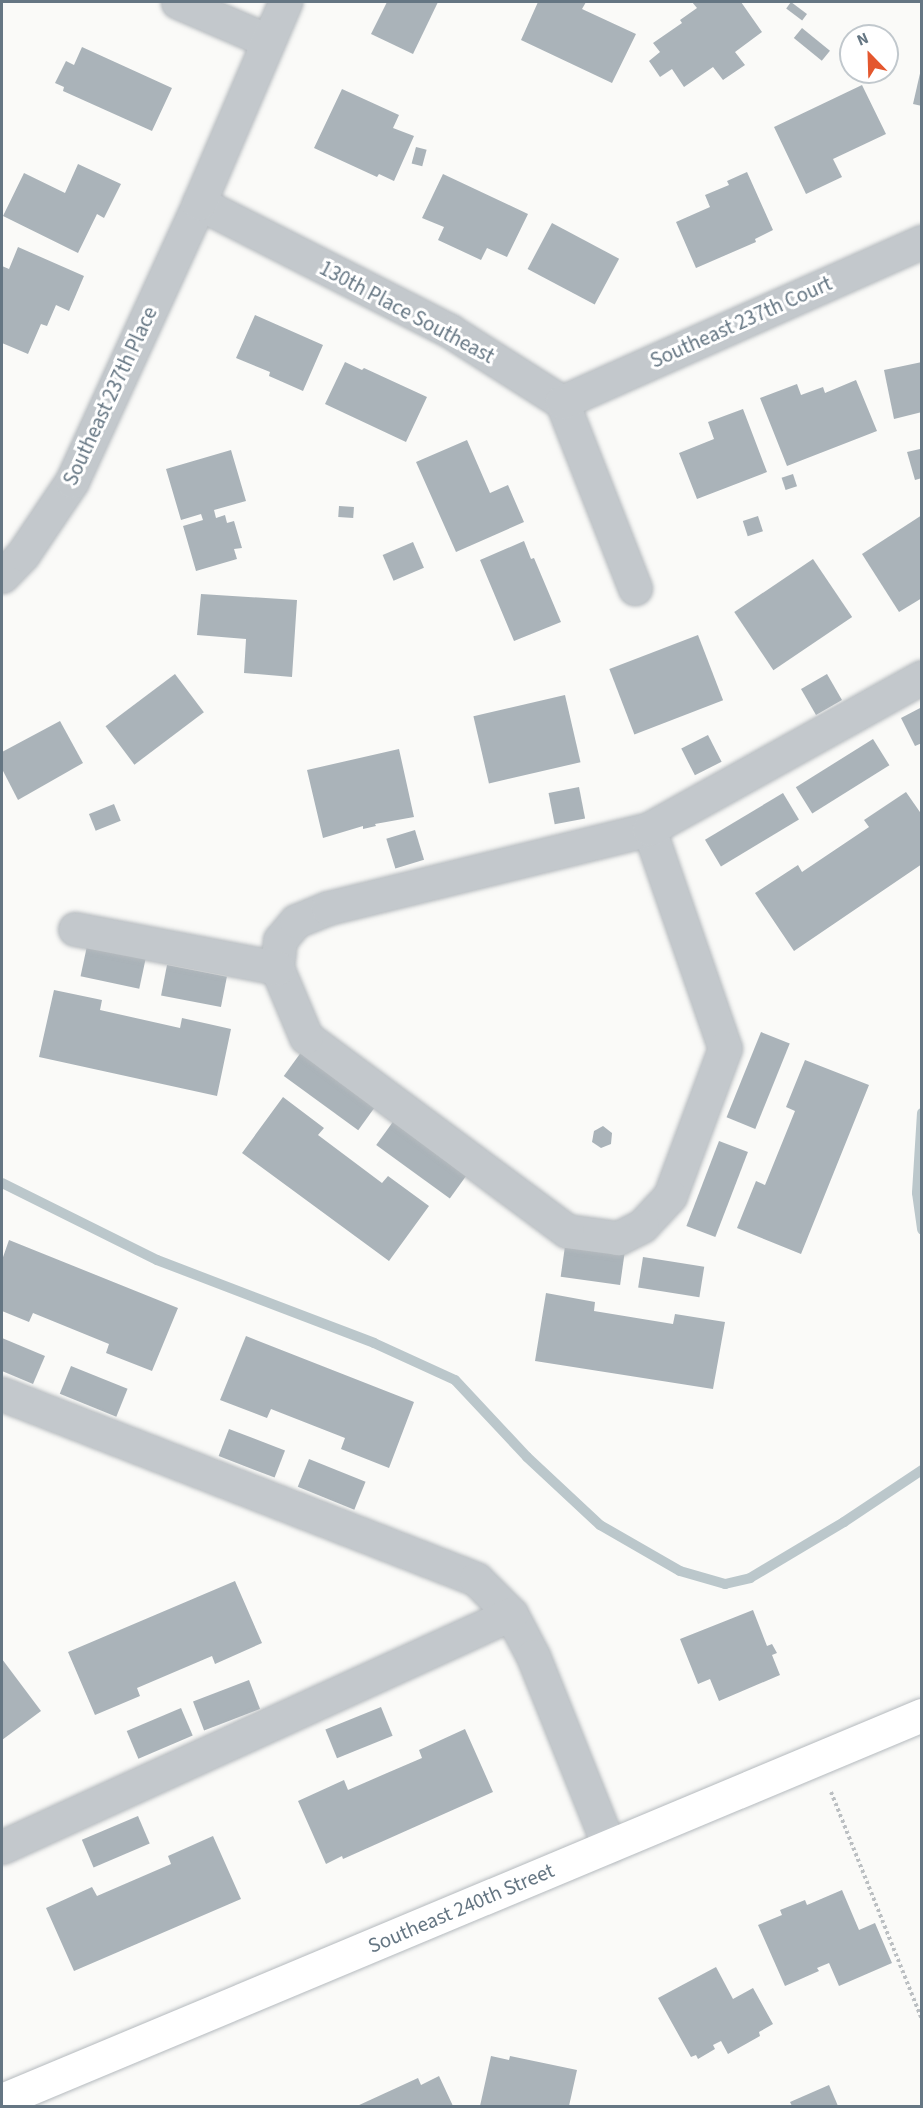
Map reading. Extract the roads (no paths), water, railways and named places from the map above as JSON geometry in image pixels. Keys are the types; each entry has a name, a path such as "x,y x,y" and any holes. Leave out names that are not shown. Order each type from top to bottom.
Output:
{"main road":[{"name":"Southeast 240th Street","path":"2,2100 921,1715"}],"street":[{"path":"178,2 268,41"},
{"name":"Southeast 237th Place","path":"2,576 23,554 72,481 199,203 285,2"},
{"name":"130th Place Southeast","path":"199,203 450,332 562,402"},
{"name":"Southeast 237th Court","path":"562,402 921,242"},
{"path":"562,402 635,588"},
{"path":"649,829 725,1048 670,1196 642,1226 618,1238 567,1231 306,1036 277,968 280,940 296,921 328,908 649,829 921,677"},
{"path":"75,929 277,968"},
{"path":"2,1394 476,1578 511,1614 533,1656 609,1846"},
{"path":"2,1847 511,1614"}],"waterway":[{"path":"922,1113 917,1193 922,1230"},
{"path":"2,1183 157,1260 374,1343 455,1380 527,1457 600,1525 680,1571 725,1584 750,1578 844,1522 922,1470"}]}
